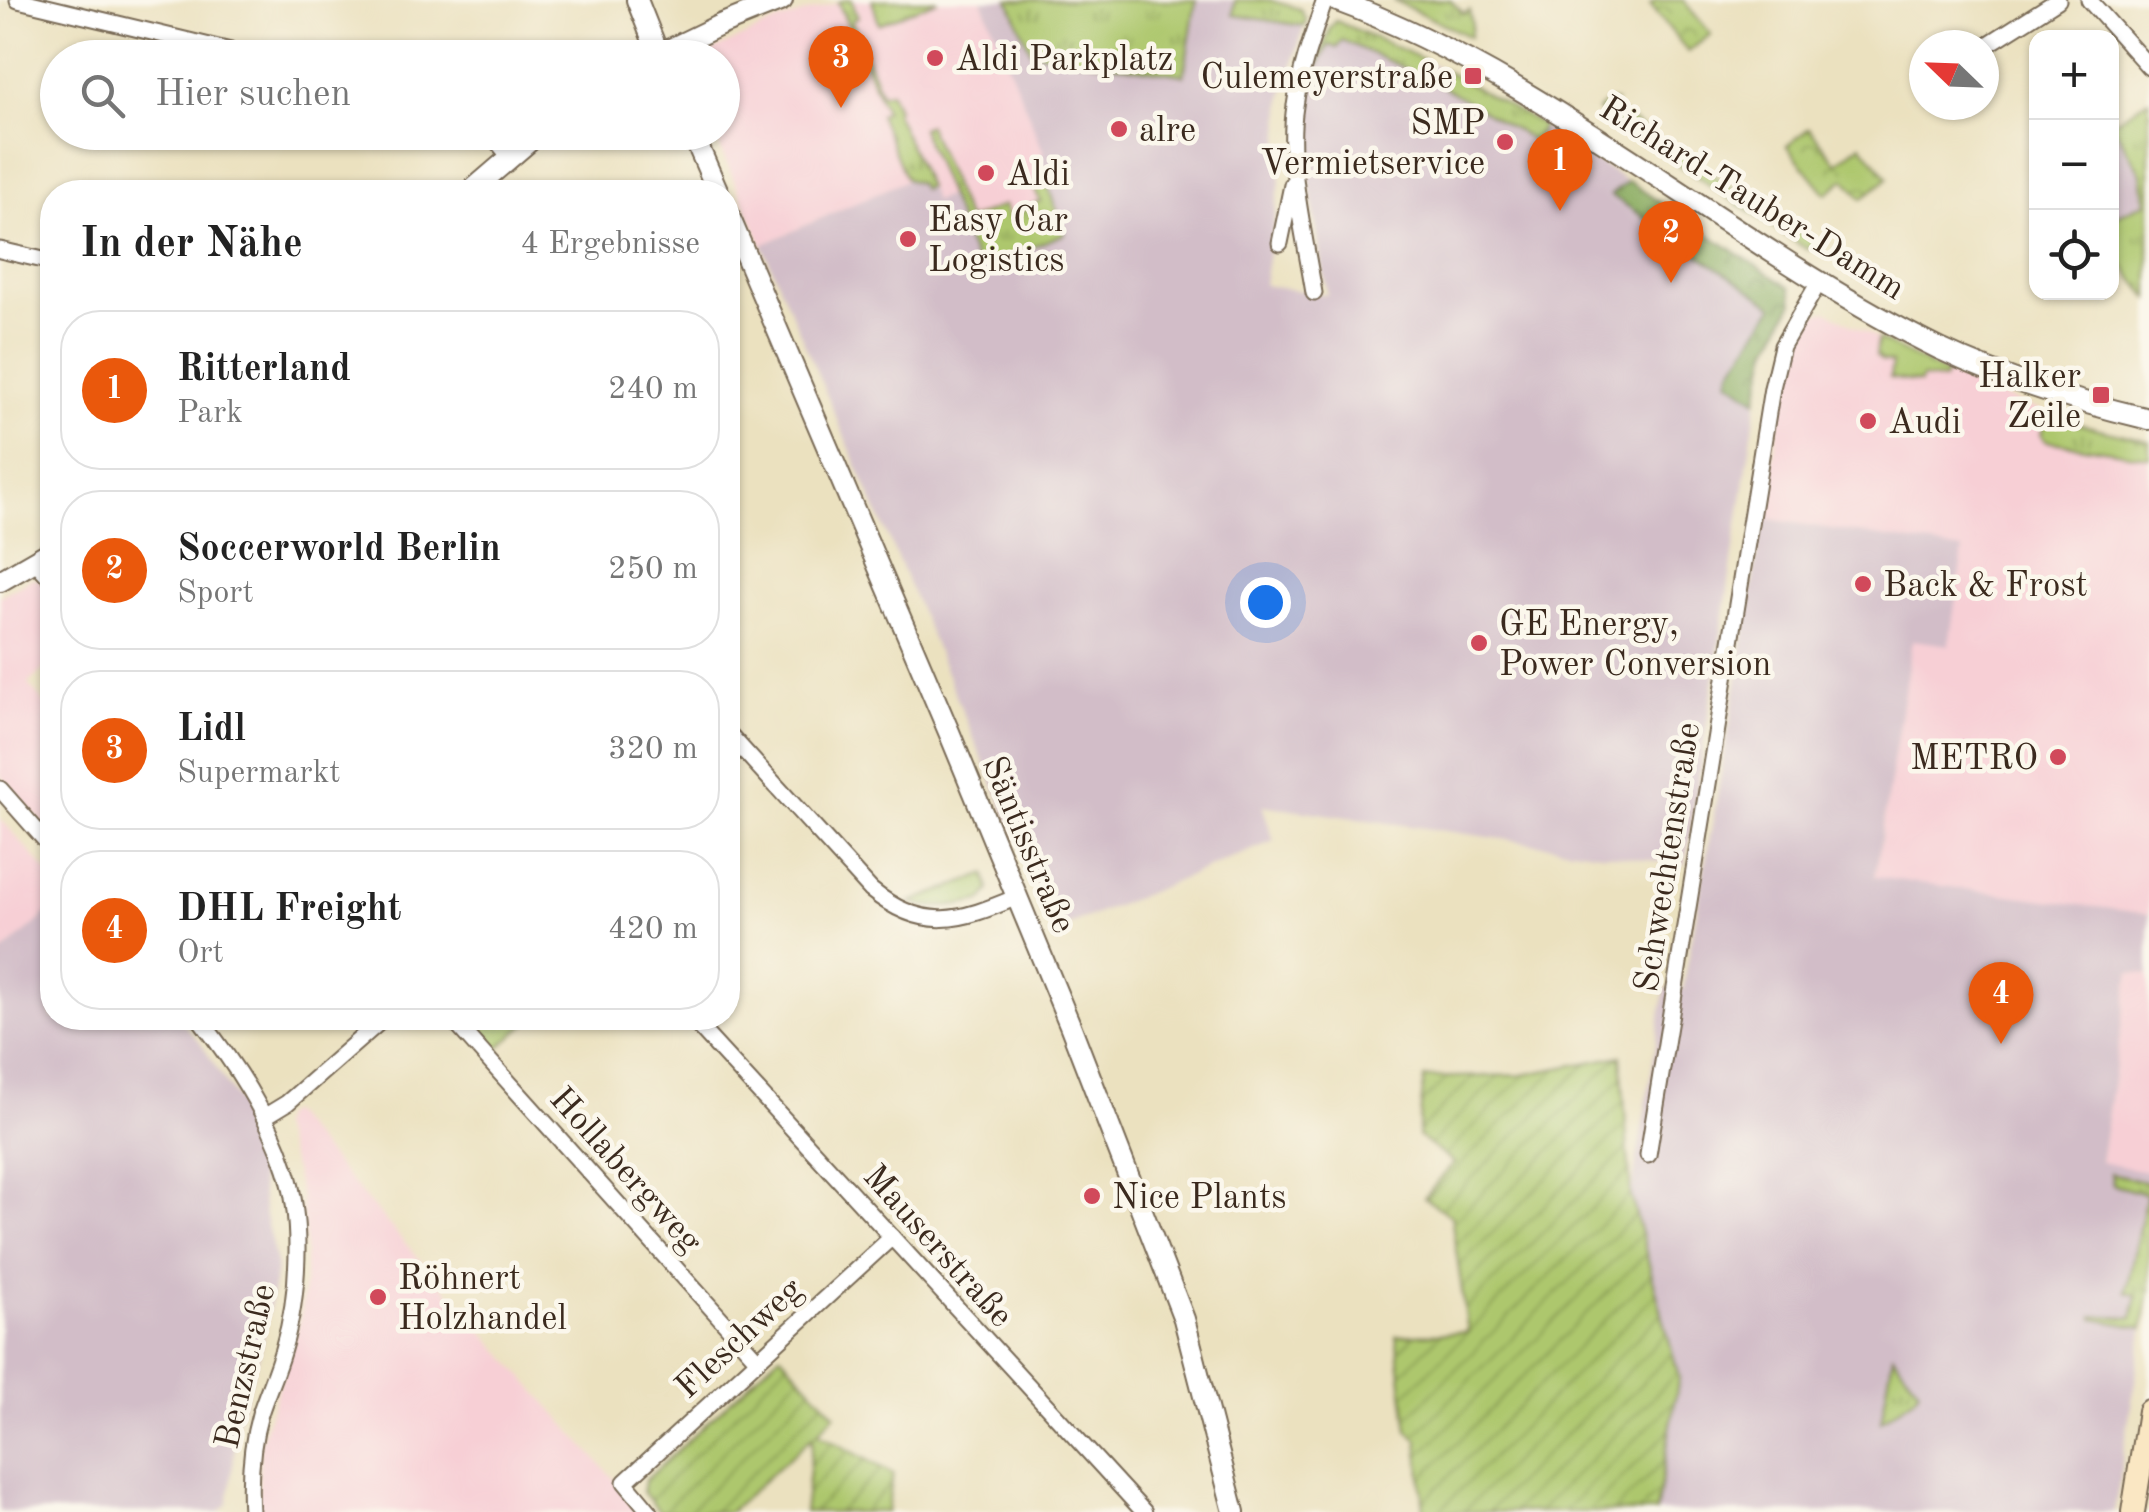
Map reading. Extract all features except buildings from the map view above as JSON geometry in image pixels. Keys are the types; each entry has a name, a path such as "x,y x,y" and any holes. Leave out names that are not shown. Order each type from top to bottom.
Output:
{"main road":[{"path":"2133,1512 2149,1412"}],"street":[{"path":"18,0 185,40"},
{"path":"637,0 651,40"},
{"path":"690,40 782,0"},
{"path":"1314,293 1295,171 1294,108 1304,61 1325,0"},
{"name":"Richard-Tauber-Damm","path":"1335,0 1411,31 1522,92 1820,282 1918,338 1982,368 2078,401 2149,419"},
{"path":"1999,37 2058,0"},
{"path":"2089,0 2149,66"},
{"path":"504,150 510,157"},
{"path":"484,180 518,150"},
{"path":"700,150 713,180"},
{"path":"1280,243 1295,171"},
{"name":"Säntisstraße","path":"740,242 1055,987 1184,1319 1234,1512"},
{"path":"0,250 40,259"},
{"name":"Schwechtenstraße","path":"1648,1155 1772,388 1782,346 1820,282"},
{"path":"0,581 40,558"},
{"path":"740,745 870,890 886,902 918,916 946,920 974,915 1017,897"},
{"path":"0,789 40,834"},
{"name":"Benzstraße","path":"209,1030 264,1117 287,1170 293,1203 296,1270 292,1312 254,1444 251,1512"},
{"path":"264,1117 287,1103 370,1030"},
{"name":"Hollabergweg","path":"463,1030 758,1360"},
{"name":"Mauserstraße","path":"702,1030 1144,1512"},
{"name":"Fleschweg","path":"650,1512 625,1482 892,1237"}],"shaded area":[{"path":"846,0 982,0 1045,153 1038,157 1065,234 978,268 950,195 934,201 922,173 762,245 740,194 740,180 734,180 721,150 740,150 740,40 736,40 776,22"},
{"path":"982,0 1269,0 1300,9 1306,20 1283,96 1281,175 1264,285 1327,295 1305,153 1306,122 1313,76 1336,21 1438,67 1538,123 1790,288 1793,302 1774,338 1760,383 1685,865 1262,805 1274,841 1055,931 762,245 922,173 934,201 950,195 978,268 1064,234 1038,157 1044,153"},
{"path":"2119,135 2141,174 2145,204 2119,215"},
{"path":"1828,311 1984,391 2079,424 2149,441 2149,914 1875,878 1912,639 1963,551 1763,518 1788,370 1814,314"},
{"path":"1763,518 1963,550 1949,645 1912,640 1875,877 2149,914 2149,974 2130,972 2100,1162 2149,1172 2149,1294 2114,1512 1656,1512 1679,1377 1631,1196 1665,988 1683,989"},
{"path":"32,578 40,579 40,672 28,684 40,698 40,820 0,775 0,596"},
{"path":"0,818 40,863 40,920 0,955"},
{"path":"40,920 40,1030 189,1030 254,1127 263,1207 277,1267 262,1347 238,1421 228,1504 219,1512 0,1512 0,955"},
{"path":"2130,972 2149,974 2149,1172 2100,1163"},
{"name":"Röhnert Holzhandel","path":"287,1112 643,1512 258,1512 260,1444 300,1320 305,1274 301,1198 279,1127"}],"green space":[{"path":"852,0 858,17 852,21 881,94 890,92 928,187 922,189 906,179 879,115 885,111 838,2"},
{"path":"872,0 938,0 879,24"},
{"path":"1009,0 1196,0 1184,75 1031,52"},
{"path":"1235,0 1269,0 1300,9 1306,20 1304,26 1233,15"},
{"path":"1393,0 1450,0 1464,14 1469,10 1470,37"},
{"path":"1656,0 1683,0 1711,34 1688,52 1650,4"},
{"path":"1336,21 1425,60 1417,74 1342,40 1337,48 1329,45 1313,76"},
{"path":"1442,69 1542,125 1535,142 1434,81"},
{"path":"2149,99 2149,298 2119,261 2119,215 2145,203 2141,174 2119,135 2119,118"},
{"path":"1607,101 1616,102 1613,108 1814,242 1808,250 1597,111"},
{"path":"928,125 967,220 1004,205 1009,217 1027,209 1040,201 1033,184 1045,178 1065,234 978,268 921,128"},
{"path":"1809,128 1837,163 1861,144 1888,178 1862,199 1845,179 1826,194 1787,146"},
{"path":"1628,181 1790,288 1793,302 1769,349 1757,400 1729,380 1774,306 1611,195"},
{"path":"1878,339 1946,374 1943,380 1922,378 1920,383 1890,378 1892,363 1876,356"},
{"path":"2047,414 2149,441 2149,457 2045,441 2041,434"},
{"path":"986,874 990,890 981,901 937,907 911,902"},
{"path":"476,1030 519,1030 495,1051"},
{"path":"1621,1056 1631,1196 1679,1377 1656,1512 1424,1512 1418,1440 1408,1431 1396,1336 1468,1332 1451,1216 1424,1198 1454,1163 1418,1136 1424,1078 1522,1075"},
{"path":"2111,1174 2149,1183 2149,1290 2143,1328 2093,1319 2132,1318 2137,1295 2126,1292 2146,1194 2113,1185"},
{"path":"780,1354 835,1414 818,1433 893,1474 887,1512 804,1512 813,1436 729,1512 660,1512 643,1492 645,1481"},
{"path":"1893,1355 1919,1389 1916,1396 1881,1421"}],"place":[{"name":"Aldi Parkplatz","path":"935,58"},
{"name":"Culemeyerstraße","path":"1473,76"},
{"name":"Lidl","path":"841,108"},
{"name":"alre","path":"1119,129"},
{"name":"SMP Vermietservice","path":"1505,142"},
{"name":"Aldi","path":"986,173"},
{"name":"Ritterland","path":"1560,211"},
{"name":"Easy Car Logistics","path":"908,239"},
{"name":"Soccerworld Berlin","path":"1671,283"},
{"name":"Halker Zeile","path":"2101,395"},
{"name":"Audi","path":"1868,421"},
{"name":"Back & Frost","path":"1863,584"},
{"name":"GE Energy, Power Conversion","path":"1479,643"},
{"name":"METRO","path":"2058,757"},
{"name":"DHL Freight","path":"2001,1044"},
{"name":"Nice Plants","path":"1092,1196"},
{"name":"Röhnert Holzhandel","path":"378,1297"}]}
